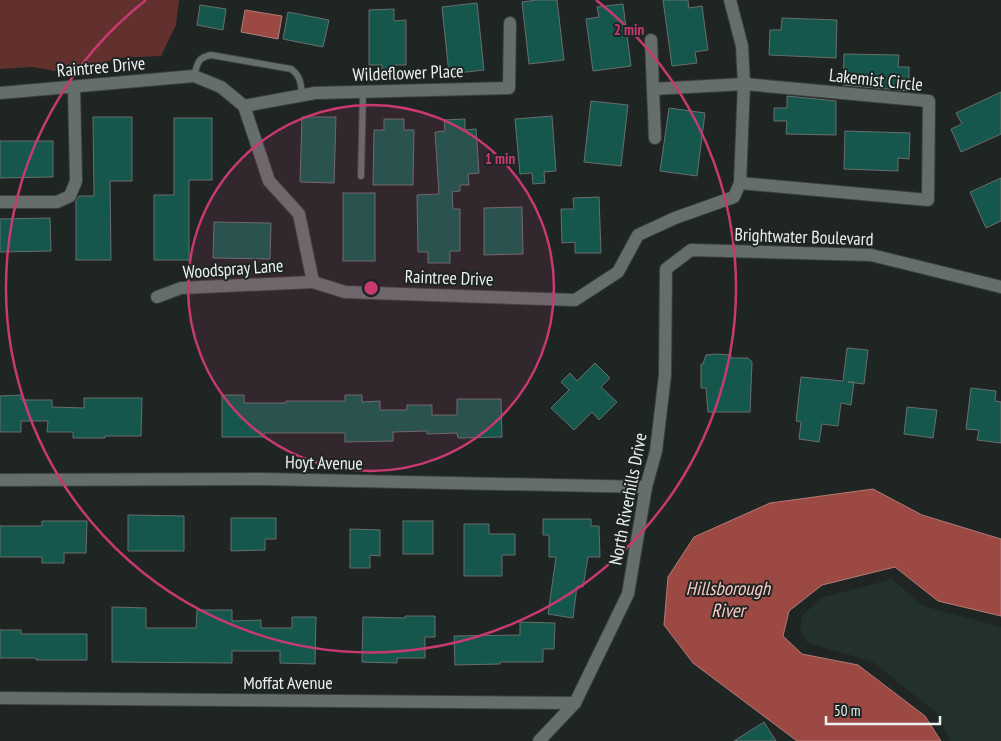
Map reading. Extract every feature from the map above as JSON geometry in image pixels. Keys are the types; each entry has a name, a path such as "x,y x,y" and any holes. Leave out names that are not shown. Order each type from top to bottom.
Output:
{"street":[{"path":"730,0 742,46 744,84 740,182"},
{"name":"Wildeflower Place","path":"244,106 315,93 509,88 510,24"},
{"path":"651,40 655,138"},
{"name":"Raintree Drive","path":"0,93 194,76 221,87 244,106"},
{"path":"653,89 744,84"},
{"name":"Lakemist Circle","path":"740,182 928,200 929,101 744,84"},
{"path":"0,202 57,202 70,196 76,180 74,87"},
{"path":"244,106 269,180 299,214 313,282"},
{"name":"Raintree Drive","path":"313,282 345,292 575,300 618,272 638,235 675,218 734,197 740,182"},
{"name":"Brightwater Boulevard","path":"692,250 871,255 1001,287"},
{"name":"North Riverhills Drive","path":"539,741 575,703 628,594 646,487 656,451 665,375 666,269 692,250"},
{"name":"Woodspray Lane","path":"157,297 181,288 313,282"},
{"name":"Hoyt Avenue","path":"0,480 263,479 646,487"},
{"name":"Moffat Avenue","path":"0,698 575,703"}],"lane":[{"path":"194,76 198,61 202,57 211,55 291,69 300,79 302,96"},
{"path":"361,176 363,92"}],"shaded area":[{"path":"0,0 179,0 176,25 161,56 116,58 90,68 55,71 33,67 0,69"},
{"path":"892,579 923,606 1001,627 1001,741 950,741 938,714 873,662 808,643 800,631 802,616 821,598"}],"water":[{"path":"245,10 282,16 278,39 241,32"},
{"name":"Hillsborough River","path":"873,489 922,515 1001,539 1001,616 938,601 895,567 822,585 789,611 783,636 802,654 858,665 925,716 941,741 797,741 693,663 664,625 668,577 694,537 770,503"}],"building":[{"path":"557,0 564,60 529,64 522,2"},
{"path":"663,0 688,0 689,8 702,6 708,50 695,52 697,63 672,66"},
{"path":"477,3 484,70 449,74 442,7"},
{"path":"623,4 631,66 593,71 586,19 599,17 597,7"},
{"path":"200,5 226,9 223,30 197,25"},
{"path":"394,9 394,21 406,20 406,65 394,65 394,76 382,76 382,65 369,65 369,10"},
{"path":"288,12 329,20 323,47 283,39"},
{"path":"782,18 837,20 836,58 769,55 770,30 781,30"},
{"path":"844,54 899,55 898,67 909,67 909,91 843,85"},
{"path":"1001,92 1001,134 961,152 951,129 962,124 956,113"},
{"path":"787,96 836,101 836,135 786,134 787,121 774,121 774,108 787,108"},
{"path":"591,101 628,105 621,166 584,162"},
{"path":"669,108 705,113 697,176 660,171"},
{"path":"552,116 556,171 544,172 545,183 533,184 532,173 520,174 515,119"},
{"path":"93,117 132,117 132,181 110,181 111,260 76,260 76,201 79,196 94,196"},
{"path":"302,117 336,117 334,183 300,182"},
{"path":"174,118 212,118 212,180 189,180 189,260 154,260 154,195 174,195"},
{"path":"384,119 404,119 404,130 414,130 413,185 373,185 374,130 384,130"},
{"path":"465,119 465,130 476,129 479,173 468,174 469,185 460,185 460,191 452,192 453,209 460,209 460,251 450,251 450,263 428,263 428,252 418,252 417,195 439,194 435,132 445,131 444,120"},
{"path":"845,131 910,133 909,159 898,158 898,171 844,169"},
{"path":"0,141 53,141 53,177 0,178"},
{"path":"1001,178 1001,221 986,228 970,192"},
{"path":"343,193 375,193 375,261 343,261"},
{"path":"599,197 601,253 575,253 575,242 562,243 561,209 574,209 573,198"},
{"path":"522,207 523,254 484,255 484,208"},
{"path":"50,218 51,251 0,252 0,219"},
{"path":"214,222 271,223 270,259 213,258"},
{"path":"847,348 868,350 864,384 854,383 851,405 841,403 838,426 822,424 819,442 799,439 801,422 796,421 801,377 843,381"},
{"path":"706,355 731,355 731,358 748,358 752,362 750,412 708,412 706,388 701,388 701,364 703,364"},
{"path":"595,363 610,378 601,387 617,402 599,420 592,412 574,430 551,408 569,390 561,382 570,373 577,381"},
{"path":"971,388 996,391 995,401 1001,402 1001,443 977,440 979,430 966,429"},
{"path":"21,395 21,400 52,400 52,407 84,408 84,398 142,398 141,436 73,438 73,432 47,432 48,421 21,421 21,432 0,432 0,396"},
{"path":"222,395 244,395 244,403 286,403 286,401 345,401 345,395 362,395 362,402 380,401 380,410 407,410 407,405 432,405 432,415 457,415 457,399 501,399 502,437 458,438 457,433 427,434 427,431 393,432 393,441 345,442 345,433 264,433 264,437 222,437"},
{"path":"907,407 937,410 933,438 904,434"},
{"path":"128,515 184,516 184,551 128,551"},
{"path":"231,518 276,518 276,539 265,539 265,550 231,551"},
{"path":"543,519 591,519 591,526 599,526 600,557 588,557 583,587 577,586 573,618 548,614 556,557 549,557 549,535 543,535"},
{"path":"42,521 87,521 86,553 64,553 64,563 42,563 42,557 0,557 0,526 42,526"},
{"path":"403,521 433,521 433,554 403,554"},
{"path":"464,524 489,524 489,534 515,534 515,555 502,555 502,576 464,576"},
{"path":"350,529 380,530 380,556 370,555 370,568 350,568"},
{"path":"112,607 146,608 146,628 196,628 197,610 232,610 232,621 261,620 261,628 292,628 292,617 316,617 315,664 280,663 280,651 232,651 232,663 112,662"},
{"path":"405,616 435,616 435,637 425,637 425,658 397,658 397,663 362,662 363,617 405,618"},
{"path":"520,622 555,623 554,649 543,649 543,662 455,665 454,636 520,635"},
{"path":"0,630 21,630 21,634 87,634 87,660 0,658"},
{"path":"764,722 776,741 734,741"}]}
